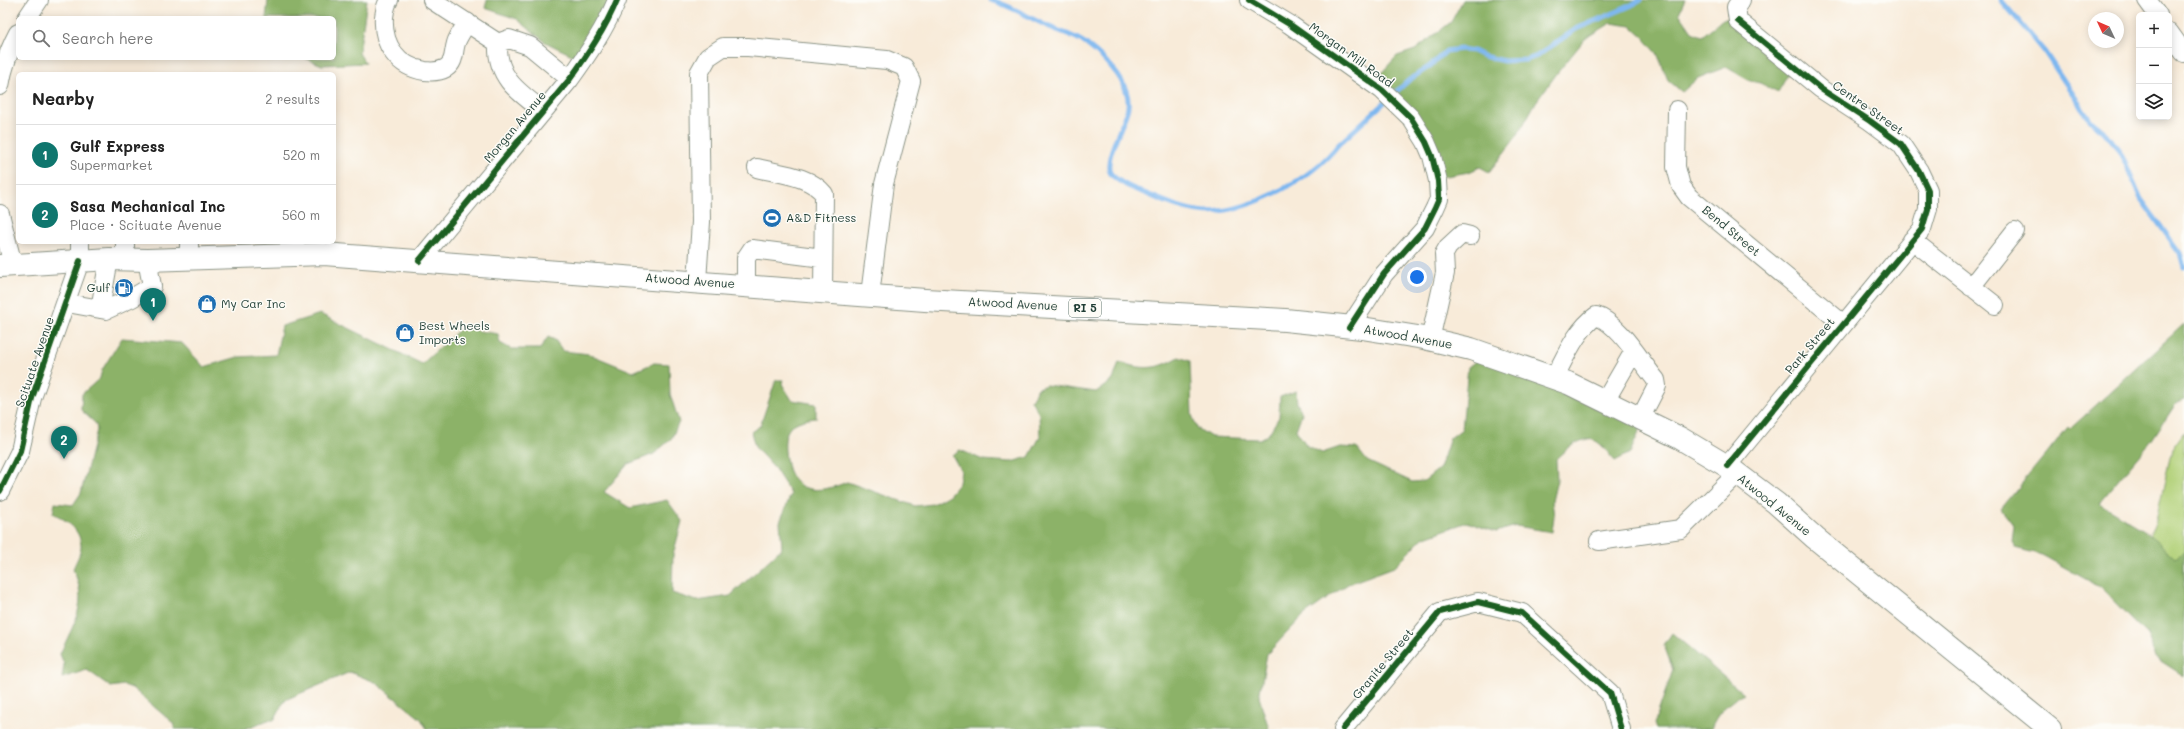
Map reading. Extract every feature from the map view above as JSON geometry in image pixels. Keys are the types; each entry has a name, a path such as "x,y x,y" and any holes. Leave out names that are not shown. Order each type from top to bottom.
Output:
{"main road":[{"name":"Atwood Avenue","path":"6,266 80,251 119,253 147,260 189,250 324,254 697,281 823,292 1285,320 1430,340 1470,349 1554,378 1605,401 1680,438 1732,470 1776,503 1815,538 2050,729"}],"street":[{"path":"28,16 39,0"},
{"path":"389,0 386,5 383,30 390,49 401,62 413,69 434,72 446,68 453,60 456,44 467,22"},
{"path":"432,0 498,43"},
{"name":"Morgan Avenue","path":"419,261 542,110 570,78 594,45 609,20 617,0"},
{"name":"Morgan Mill Road","path":"1249,0 1295,28 1382,90 1411,118 1426,142 1432,156 1438,181 1439,199 1435,208 1425,228 1384,274 1349,328"},
{"name":"Centre Street","path":"1741,0 1736,7 1738,21 1821,89 1870,121 1900,144 1919,171 1928,190 1928,209 1922,228 1912,240"},
{"path":"2147,0 2156,12"},
{"path":"2172,36 2184,53"},
{"path":"0,86 2,72 16,37"},
{"path":"498,43 509,39 530,46 570,78"},
{"path":"498,43 497,57 514,89 542,110"},
{"path":"697,281 701,222 699,73 708,57 724,47 748,47 887,60 904,67 911,81 884,184 870,295"},
{"name":"Bend Street","path":"1677,110 1676,166 1681,186 1689,197 1843,324"},
{"path":"757,168 809,181 817,186 824,194 823,292"},
{"path":"0,216 6,266"},
{"path":"1971,287 2015,231"},
{"path":"1430,340 1445,274 1444,254 1462,234 1470,236"},
{"path":"1912,240 1995,306"},
{"name":"Park Street","path":"1598,541 1681,529 1732,470 1843,324 1912,240"},
{"path":"746,286 746,258 752,249 823,258"},
{"name":"Scituate Avenue","path":"0,491 20,451 32,398 67,303 80,251"},
{"path":"100,309 119,253"},
{"path":"67,303 106,310 132,298 152,286 147,260"},
{"path":"1554,378 1580,333 1596,316 1601,317 1634,351 1656,380 1657,386 1640,418"},
{"path":"1605,401 1634,351"},
{"name":"Granite Street","path":"1343,729 1440,612 1478,602 1522,613 1610,693 1621,729"}],"green space":[{"path":"268,0 367,0 359,53 365,63 322,65 310,60 336,60 336,16 266,16"},
{"path":"487,0 616,0 578,58 545,42 517,19 485,8"},
{"path":"1463,0 1685,0 1679,13 1692,32 1702,36 1723,19 1734,18 1793,66 1778,92 1760,83 1750,81 1726,67 1698,78 1682,92 1668,80 1657,53 1644,38 1631,26 1611,23 1585,39 1536,102 1517,136 1489,172 1480,167 1469,172 1440,177 1428,143 1373,82 1397,56 1415,50 1451,22"},
{"path":"320,314 422,364 461,328 498,334 500,343 511,349 540,349 548,337 555,340 563,351 589,354 633,372 654,363 669,364 670,394 679,422 671,439 654,454 628,464 604,492 630,508 667,500 682,521 673,555 672,593 697,601 730,596 782,548 780,522 791,494 775,469 755,447 751,432 760,426 776,380 783,380 782,384 792,400 816,404 816,418 793,425 786,435 785,450 789,471 800,485 808,488 826,489 847,482 915,506 933,504 949,495 959,483 961,471 952,455 960,450 983,460 1011,462 1029,457 1040,437 1039,414 1031,400 1038,388 1046,385 1096,392 1113,380 1119,362 1127,365 1150,367 1164,364 1179,357 1190,361 1192,415 1197,428 1211,437 1260,439 1268,435 1279,417 1280,397 1296,391 1297,403 1302,413 1296,430 1307,446 1322,453 1340,447 1357,448 1367,461 1412,482 1424,481 1440,468 1450,438 1462,429 1468,367 1485,354 1643,423 1630,453 1615,461 1600,444 1589,439 1583,440 1571,446 1556,459 1557,480 1552,501 1554,516 1552,532 1516,526 1496,532 1467,522 1423,538 1394,567 1348,584 1304,615 1267,654 1259,697 1269,729 427,729 421,719 375,682 350,672 285,700 274,720 268,720 245,729 175,729 173,723 132,688 124,685 111,687 87,670 62,678 64,664 60,654 78,613 80,603 78,581 73,569 81,545 78,534 72,526 53,513 55,503 73,505 81,493 97,430 96,424 81,410 82,394 100,378 102,370 122,338 182,343 204,367 238,357 276,355 282,326"},
{"path":"2184,324 2184,399 2175,405 2151,441 2099,503 2144,530 2176,558 2184,552 2184,676 2153,656 2152,646 2147,635 2100,587 2042,555 2015,548 2012,543 2014,526 2001,509 2068,427 2070,429"},
{"path":"2184,432 2184,618 2141,553 2156,520 2172,449"},
{"path":"1672,633 1744,694 1724,708 1716,718 1711,729 1656,729 1654,724 1673,670 1664,645"}],"waterway":[{"path":"990,0 1011,8 1082,41 1108,63 1121,80 1128,98 1126,114 1109,161 1109,169 1112,175 1120,182 1130,187 1171,204 1202,212 1227,210 1263,199 1297,181 1327,158 1338,145 1409,80 1430,66 1446,51 1461,49 1473,51 1483,56 1504,61 1526,60 1537,56 1576,29 1630,6 1640,0"},
{"path":"2001,0 2044,51 2091,121 2107,134 2116,146 2125,162 2141,199 2180,253 2184,267"}],"cycle path":[{"path":"419,261 570,79 596,41 617,0"},
{"path":"1249,0 1289,24 1382,90 1411,118 1426,142 1432,156 1438,181 1439,199 1435,208 1425,228 1384,274 1349,328"},
{"path":"1727,466 1922,229 1928,209 1928,190 1919,171 1901,144 1870,121 1821,89 1738,21"},
{"path":"0,491 20,451 32,398 80,261"},
{"path":"1343,729 1440,612 1478,602 1522,613 1610,693 1621,729"}],"place":[{"name":"A&D Fitness","path":"772,218"},
{"name":"Gulf","path":"124,288"},
{"name":"My Car Inc","path":"207,304"},
{"name":"Gulf Express","path":"153,321"},
{"name":"Best Wheels Imports","path":"405,333"},
{"name":"Sasa Mechanical Inc","path":"64,459"}]}
